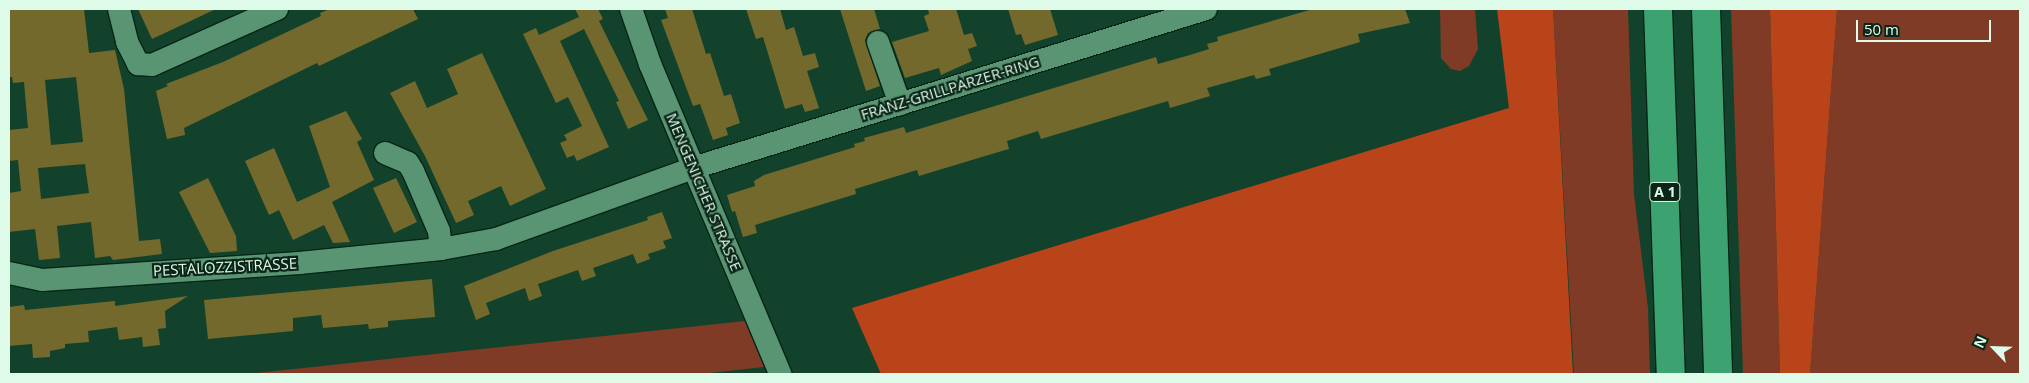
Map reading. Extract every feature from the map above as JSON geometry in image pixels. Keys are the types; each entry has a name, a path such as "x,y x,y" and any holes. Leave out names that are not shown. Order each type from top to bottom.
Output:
{"highway":[{"name":"A 1","path":"1658,9 1671,374"},
{"path":"1706,9 1718,374"}],"street":[{"path":"119,9 127,42 138,64 152,65 277,9"},
{"name":"MENGENICHER STRASSE","path":"631,9 693,168 780,374"},
{"name":"FRANZ-GRILLPARZER-RING","path":"693,168 1206,9"},
{"path":"878,42 900,104"},
{"path":"385,153 408,163 413,171 439,232 441,249"},
{"name":"PESTALOZZISTRASSE","path":"9,273 42,280 299,263 441,249 496,239 543,224 693,168"}],"shaded area":[{"path":"1440,9 1475,9 1478,49 1469,66 1460,71 1451,69 1441,58"},
{"path":"1497,9 1553,9 1573,374 881,374 852,308 1509,108"},
{"path":"1553,9 1628,9 1634,194 1648,308 1650,374 1574,374"},
{"path":"1731,9 1770,9 1780,374 1743,374"},
{"path":"1770,9 1837,9 1810,374 1780,374"},
{"path":"1837,9 2020,9 2020,374 1810,374"},
{"path":"745,321 764,367 700,374 248,374"}],"building":[{"path":"9,9 84,9 89,53 115,50 124,89 139,241 160,239 162,254 113,260 110,256 95,258 91,222 57,226 60,258 39,260 35,229 9,232 9,193 21,191 18,160 9,161 9,130 28,128 24,82 13,83 12,77 9,77","holes":["76,77 83,142 51,145 45,80","85,164 89,193 41,199 38,168"]},
{"path":"138,9 216,9 152,39"},
{"path":"330,9 413,9 418,19 319,66 317,63 184,128 185,135 167,139 156,91 168,86 166,84 223,62 321,16 320,13"},
{"path":"575,9 598,9 603,19 599,21 648,120 628,129 616,102 619,101 584,29 560,41 609,147 577,161 574,155 567,158 560,143 567,140 564,135 582,126 568,97 556,103 523,34 536,28 539,35 579,17"},
{"path":"665,9 692,9 706,54 710,53 724,96 731,94 740,123 726,128 728,135 713,140 700,104 693,106 661,20 668,18"},
{"path":"746,9 780,9 786,30 794,27 803,56 815,53 819,67 807,71 819,108 805,112 802,104 785,109 763,37 756,39"},
{"path":"840,9 874,9 880,29 868,33 865,40 880,86 866,91"},
{"path":"928,9 956,9 964,35 972,33 977,46 968,49 972,61 941,75 939,68 905,78 892,42 929,31 924,16 929,14"},
{"path":"1008,9 1050,9 1058,35 1025,45 1021,34 1016,35"},
{"path":"1313,9 1405,9 1410,23 1358,34 1360,42 1269,69 1271,75 1256,79 1254,75 1207,88 1210,96 1170,108 1168,101 1041,139 1038,131 1007,141 1009,149 919,176 917,170 855,189 856,194 755,225 757,233 743,237 735,211 732,212 727,195 755,186 754,181 764,175 855,147 854,144 865,141 864,138 904,127 906,133 1156,57 1158,64 1190,55 1209,49 1207,44 1218,41 1217,37"},
{"path":"482,53 546,189 510,206 501,186 468,201 474,215 456,223 425,156 390,93 415,81 427,108 458,94 447,69"},
{"path":"346,111 362,139 357,142 374,180 332,202 350,242 333,243 324,225 293,240 279,210 269,215 245,161 274,148 297,202 330,187 309,126"},
{"path":"208,178 236,236 237,251 210,253 179,192"},
{"path":"396,178 417,222 394,233 373,188"},
{"path":"662,212 672,238 663,241 666,248 648,254 650,259 637,264 633,254 593,268 596,276 582,281 578,270 538,284 542,296 529,301 525,288 486,303 490,314 476,320 464,286 553,251 648,220 647,217"},
{"path":"432,279 435,317 388,321 388,327 369,329 368,324 323,328 321,315 293,318 293,331 208,339 204,300"},
{"path":"188,296 165,311 166,328 158,329 160,345 143,347 142,337 119,340 117,327 88,331 89,342 65,344 65,348 50,351 50,357 33,358 32,344 9,346 9,307 24,305 25,310 115,301 115,306"}]}
